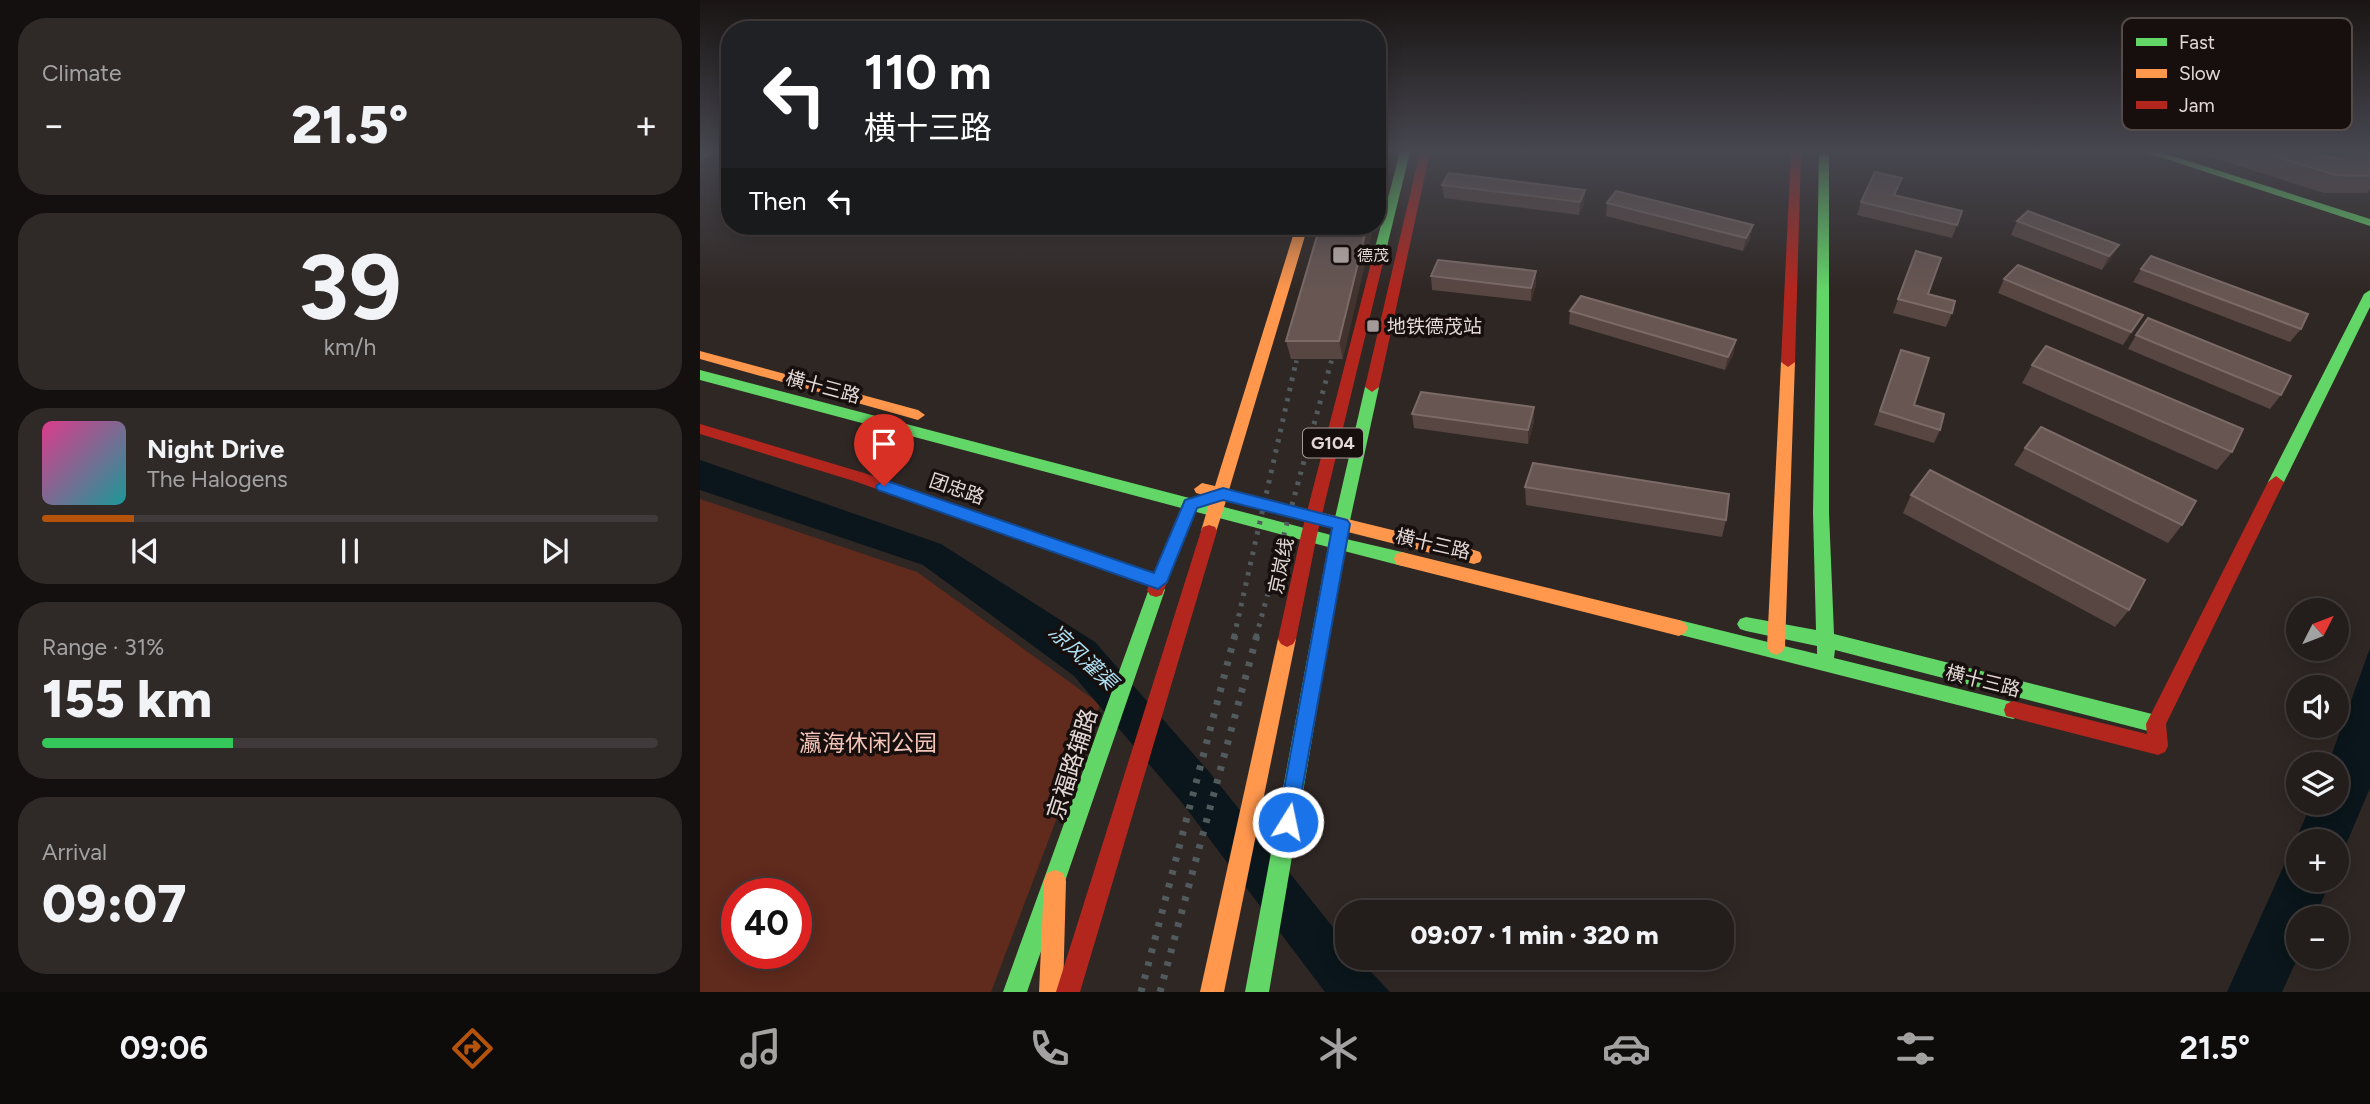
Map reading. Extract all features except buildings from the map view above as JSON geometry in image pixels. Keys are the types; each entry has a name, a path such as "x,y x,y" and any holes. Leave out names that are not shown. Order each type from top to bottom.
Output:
{"main road":[{"name":"京岚线","path":"1386,228 1393,198"},
{"path":"1257,992 1337,543 1415,198"},
{"path":"1776,651 1794,198"},
{"path":"1824,198 1821,513 1826,663"},
{"path":"2293,198 2370,223"},
{"path":"1068,992 1131,781 1223,494 1299,235"},
{"name":"京岚线","path":"1212,992 1309,535 1384,235"},
{"path":"2157,724 2370,294"},
{"name":"横十三路","path":"700,355 930,418"},
{"name":"横十三路","path":"700,374 1191,504 1216,513 2158,746 2157,724 1826,640 1776,632 1725,619"},
{"name":"团忠路","path":"700,429 859,477 1158,582"},
{"name":"横十三路","path":"1183,484 1490,561"},
{"path":"1191,504 1223,494"},
{"name":"京福路辅路","path":"1015,992 1158,582 1191,504"},
{"path":"1051,992 1055,881"}],"green space":[{"name":"瀛海休闲公园","path":"700,499 917,572 1100,704 991,992 700,992"}],"water":[{"name":"凉风灌渠","path":"700,460 941,544 1095,642 1211,774 1335,930 1335,970 1369,970 1390,992 1325,992 1183,804 1074,676 923,565 700,490"},
{"path":"2370,648 2370,788 2349,837 2349,829 2300,829 2307,815 2349,815 2349,752 2333,752 2338,738 2349,738 2349,706"},
{"path":"2286,861 2286,892 2326,892 2320,906 2286,906 2286,969 2293,969 2282,992 2227,992"}],"railway":[{"path":"1296,363 1301,340"},
{"path":"1331,363 1337,340"},
{"path":"1234,637 1296,362"},
{"path":"1256,637 1331,362"},
{"path":"1141,992 1235,635"},
{"path":"1160,992 1257,635"}],"traffic: fast":[{"path":"1386,227 1393,198"},
{"path":"1824,198 1821,513 1826,655"},
{"path":"2293,198 2370,223"},
{"path":"1377,263 1384,235"},
{"path":"2276,482 2370,294"},
{"path":"700,375 1216,513 1402,559"},
{"path":"1257,992 1337,543 1372,387"},
{"path":"1038,540 1159,582"},
{"path":"1015,992 1156,590"},
{"path":"1746,624 1826,640 2156,724"},
{"path":"1679,628 2013,710"}],"traffic: slow":[{"path":"1209,531 1299,235"},
{"path":"700,355 918,415"},
{"path":"1776,647 1788,362"},
{"path":"1202,489 1474,557"},
{"path":"1402,559 1679,628"},
{"path":"1212,992 1287,639"},
{"path":"1051,992 1055,881"}],"traffic: jam":[{"path":"1372,387 1415,198"},
{"path":"1788,362 1794,198"},
{"path":"1287,639 1309,535 1377,263"},
{"path":"700,429 859,477 1038,540"},
{"path":"2013,710 2158,746 2156,724 2276,482"},
{"path":"1156,590 1190,504 1208,499"},
{"path":"1068,992 1209,531"}],"place":[{"name":"德茂","path":"1341,255"},
{"name":"地铁德茂站","path":"1373,326"}],"route":[{"path":"884,486 1158,582 1191,504 1223,494 1341,524 1288,822"}]}
